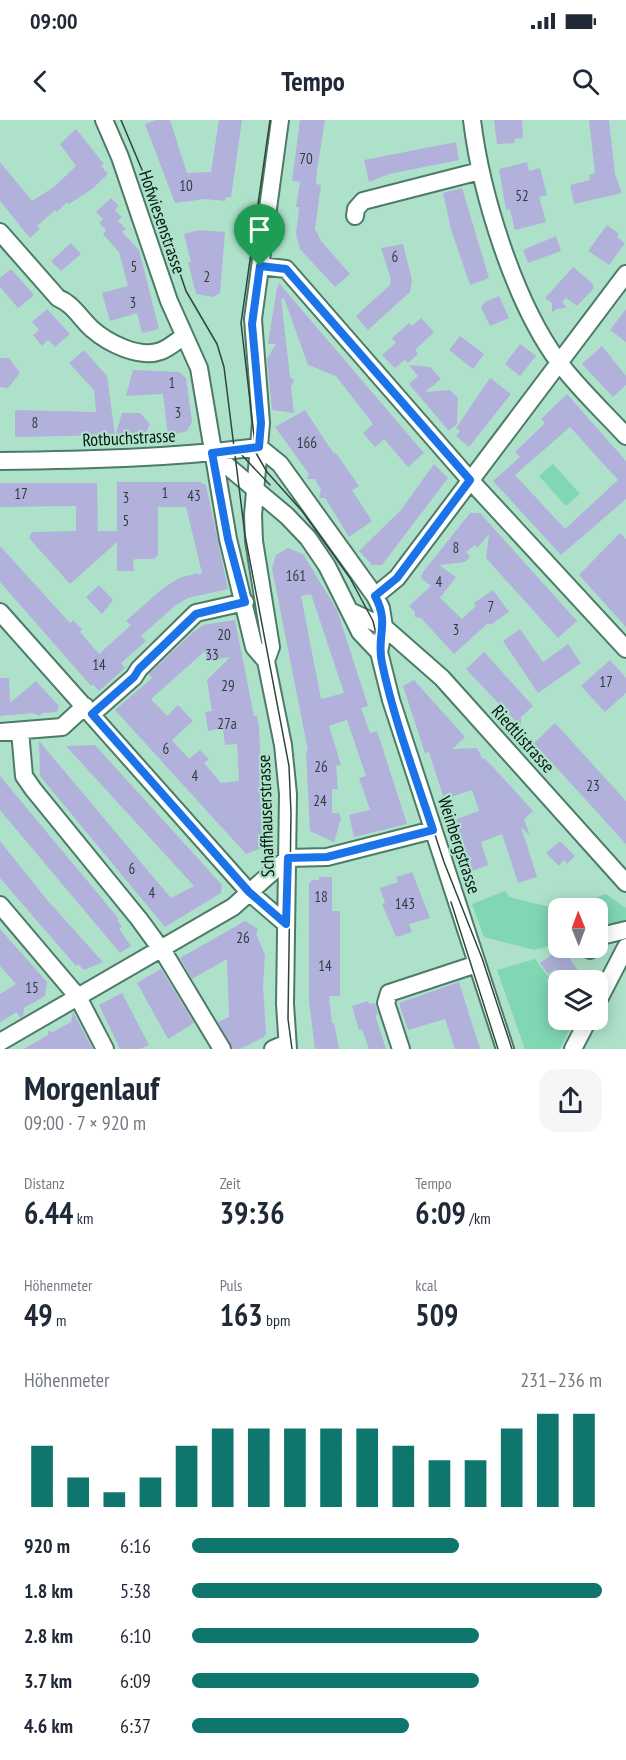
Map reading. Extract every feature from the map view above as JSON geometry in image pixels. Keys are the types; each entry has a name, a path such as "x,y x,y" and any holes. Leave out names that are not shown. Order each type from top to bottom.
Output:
{"street":[{"name":"Hofwiesenstrasse","path":"104,120 120,156 169,301 199,368 212,453"},
{"path":"280,120 260,266 286,269 470,480 626,649"},
{"path":"472,120 480,171 496,229 540,333 558,362 626,436"},
{"path":"355,216 356,209 363,201 480,171"},
{"path":"0,232 58,298 68,302 92,329 111,342 146,353 160,352 184,336"},
{"name":"Schaffhauserstrasse","path":"260,266 253,319 261,423 254,541 272,647 266,661"},
{"path":"375,596 397,578 626,274"},
{"name":"Rotbuchstrasse","path":"0,461 212,453 259,447"},
{"name":"Weinbergstrasse","path":"259,447 280,464 375,596 381,608 384,627 379,652 391,700 505,1049"},
{"name":"Schaffhauserstrasse","path":"212,453 228,539 254,647 266,661 283,745 288,795 286,1047"},
{"name":"Weinbergstrasse","path":"212,453 287,516 308,538 327,566 360,632 379,652"},
{"path":"0,732 62,727 134,677 139,669 196,614 245,602"},
{"path":"350,611 369,623 384,627"},
{"path":"0,612 249,892 286,924"},
{"name":"Riedtlistrasse","path":"384,627 442,678 626,883"},
{"path":"20,731 24,776 140,919 222,1049"},
{"path":"0,1042 233,907 288,858 327,857 433,830"},
{"path":"0,905 78,997 105,1049"},
{"path":"608,982 626,947"},
{"path":"401,1049 386,1003 389,993 477,964"},
{"path":"573,1049 583,1030"}],"green space":[{"path":"553,464 580,494 566,506 539,476"},
{"path":"505,891 509,897 548,907 548,946 534,950 484,937 472,904"},
{"path":"606,894 626,908 626,922 608,929 608,898 593,898"},
{"path":"535,959 548,977 548,1030 569,1030 560,1049 525,1049 497,970"}],"building":[{"path":"156,120 170,120 187,173 211,172 219,120 242,120 231,197 226,197 225,201 205,199 175,203 145,124"},
{"path":"300,120 325,120 317,170 316,184 321,185 315,229 321,241 350,274 335,287 300,249 296,235 299,207 296,207 300,182 292,181"},
{"path":"494,120 522,120 523,138 514,139 515,143 497,144"},
{"path":"589,120 609,120 615,174 622,193 574,204 570,185 590,180 589,175 595,173"},
{"path":"76,129 104,164 101,166 108,174 92,189 69,204 67,202 57,212 55,210 37,226 40,229 30,238 0,201 0,162 32,201 54,187 76,166 60,144"},
{"path":"456,142 459,160 389,174 369,182 364,160"},
{"path":"527,162 529,171 540,168 547,195 539,197 546,222 515,230 510,209 506,210 499,169"},
{"path":"462,188 489,278 470,285 451,229 443,193"},
{"path":"111,198 119,206 115,210 122,217 118,221 126,229 122,232 139,250 159,329 142,333 137,313 110,321 102,293 128,286 119,252 103,234 106,230 99,223 103,219 96,212"},
{"path":"607,225 619,234 617,237 625,243 609,265 588,251"},
{"path":"199,230 225,232 220,293 213,297 196,294 188,262 191,262 184,234"},
{"path":"556,236 561,251 528,263 523,250"},
{"path":"71,243 81,254 61,271 51,261"},
{"path":"403,244 412,280 410,292 368,330 356,316 390,285 391,279 381,248"},
{"path":"573,267 592,283 594,288 577,306 566,298 562,302 567,308 556,309 552,313 552,303 545,298"},
{"path":"11,269 34,295 18,308 0,287 0,278"},
{"path":"278,282 424,453 408,467 384,439 375,447 363,433 373,424 336,376 308,365 284,298 281,299 290,377 294,380 291,387 294,413 272,410 267,359 276,344 268,344"},
{"path":"499,296 509,318 490,326 481,307 485,302"},
{"path":"47,309 70,334 55,347 48,340 42,346 33,335 39,330 32,322"},
{"path":"626,309 626,342 610,330"},
{"path":"421,318 434,332 415,350 418,354 408,363 405,360 395,368 382,355 396,343 392,338 409,323 412,326"},
{"path":"460,336 484,354 473,369 449,350"},
{"path":"520,344 536,356 520,376 505,364"},
{"path":"602,346 626,376 626,385 613,397 582,364"},
{"path":"84,350 107,376 115,435 15,437 15,410 96,412 94,390 69,363"},
{"path":"0,358 9,358 20,373 8,388 0,387"},
{"path":"409,365 430,367 441,379 425,392 450,390 458,398 457,424 449,431 409,384 418,376"},
{"path":"133,370 179,372 186,378 192,422 187,431 168,436 163,394 126,396"},
{"path":"490,378 511,394 469,447 456,436 460,431 456,428"},
{"path":"567,394 626,461 626,499 561,555 493,481 520,457 515,452 545,423 541,419","holes":["570,427 618,480 565,529 515,475"]},
{"path":"305,410 334,454 336,453 359,486 352,490 372,521 349,537 325,498 319,498 321,490 315,479 307,479 309,474 275,427"},
{"path":"122,413 140,413 150,424 144,436 115,436"},
{"path":"434,464 448,478 382,565 372,565 359,551 401,510"},
{"path":"117,482 200,482 206,485 228,589 188,598 176,605 141,636 146,641 121,663 125,668 99,691 93,684 91,686 0,582 0,546 70,623 73,620 82,629 80,632 99,654 131,625 126,621 162,589 179,578 202,573 186,507 158,507 158,555 154,559 136,559 133,560 134,571 117,571 117,542 70,584 29,538 32,532 76,531 76,506 0,507 0,483 97,483 98,531 117,531"},
{"path":"470,513 480,513 577,621 558,638 486,558 489,534 477,548 475,545 466,552 470,557 465,562 439,565 456,577 440,598 462,619 476,606 474,603 493,590 509,612 490,625 488,623 454,654 421,618 415,617 415,612 409,606 431,586 421,578 423,572"},
{"path":"620,533 626,539 626,627 579,575"},
{"path":"288,548 303,554 337,610 368,706 361,708 370,733 377,731 407,824 354,837 349,815 370,810 359,778 366,776 347,720 329,726 341,765 336,766 338,789 332,789 332,813 339,813 341,819 334,842 310,831 306,751 308,751 272,568 276,555","holes":["311,594 344,693 321,699 301,596"]},
{"path":"99,585 113,600 102,614 86,597"},
{"path":"235,620 254,716 257,716 264,847 246,854 115,710 152,678 149,674 203,625","holes":["205,651 207,661 230,657 207,680 212,711 205,712 208,731 223,728 225,745 237,744 239,781 221,783 204,763 209,759 200,750 189,759 172,740 193,721 178,705 167,716 151,699"]},
{"path":"520,629 543,662 568,644 581,663 538,693 503,641"},
{"path":"484,652 533,706 521,717 521,727 466,669"},
{"path":"610,660 626,678 626,693 605,712 581,686"},
{"path":"0,678 9,678 10,703 36,681 59,706 57,712 42,713 40,716 32,713 0,716"},
{"path":"414,680 465,737 452,749 477,748 483,760 484,758 494,768 533,811 524,819 530,836 521,827 537,877 518,883 502,834 481,842 488,865 464,874 448,822 479,811 472,790 444,799 429,752 425,753 403,686"},
{"path":"555,723 626,801 626,844 534,743"},
{"path":"39,741 171,898 194,886 66,746 95,745 222,885 221,893 165,927 40,776"},
{"path":"0,776 119,919 117,920 122,927 119,929 131,946 120,953 0,810"},
{"path":"0,841 48,901 103,962 84,970 78,964 76,966 0,878"},
{"path":"560,841 575,856 567,864 564,860 559,866 546,853"},
{"path":"412,872 430,918 409,924 412,932 396,937 382,904 385,903 380,888 398,882 396,877"},
{"path":"319,877 332,877 332,911 340,911 340,996 329,996 332,1023 334,1023 339,1049 315,1049 309,1001 309,883 312,880 319,880"},
{"path":"245,921 258,929 256,934 265,955 263,986 266,1033 264,1037 240,1049 232,1049 218,1022 229,1017 227,959 192,979 180,958"},
{"path":"0,929 47,982 45,996 24,1008 23,1016 20,1018 17,1012 0,1022 0,994 16,984 0,966"},
{"path":"548,958 571,958 578,970 555,969 548,970 548,974 540,963"},
{"path":"161,969 194,1023 168,1039 137,983"},
{"path":"459,982 480,1049 455,1049 445,1019 408,1030 399,1003"},
{"path":"122,993 149,1045 140,1049 120,1049 99,1005"},
{"path":"368,1001 369,1004 375,1003 378,1014 375,1015 386,1049 369,1049 362,1029 359,1030 352,1006"},
{"path":"73,1012 93,1049 24,1049 48,1035 48,1031 53,1032 71,1022"}],"tram line":[{"path":"121,120 156,203 186,291 217,344 224,367 245,535 289,766 291,813 288,1019 292,1049"},
{"path":"270,120 241,323 256,453 267,472 302,511 350,578 373,621 393,707 444,862 482,958 512,1049"},
{"path":"237,450 270,485"},
{"path":"451,902 498,1049"}],"route":[{"path":"260,266 286,269 470,480 397,578 375,596 381,608 384,627 379,652 391,700 433,830 327,857 288,858 286,924 249,892 240,878 92,714 134,677 139,669 196,614 245,602 228,539 212,453 259,447 261,423 252,324 254,296 260,266"}]}
